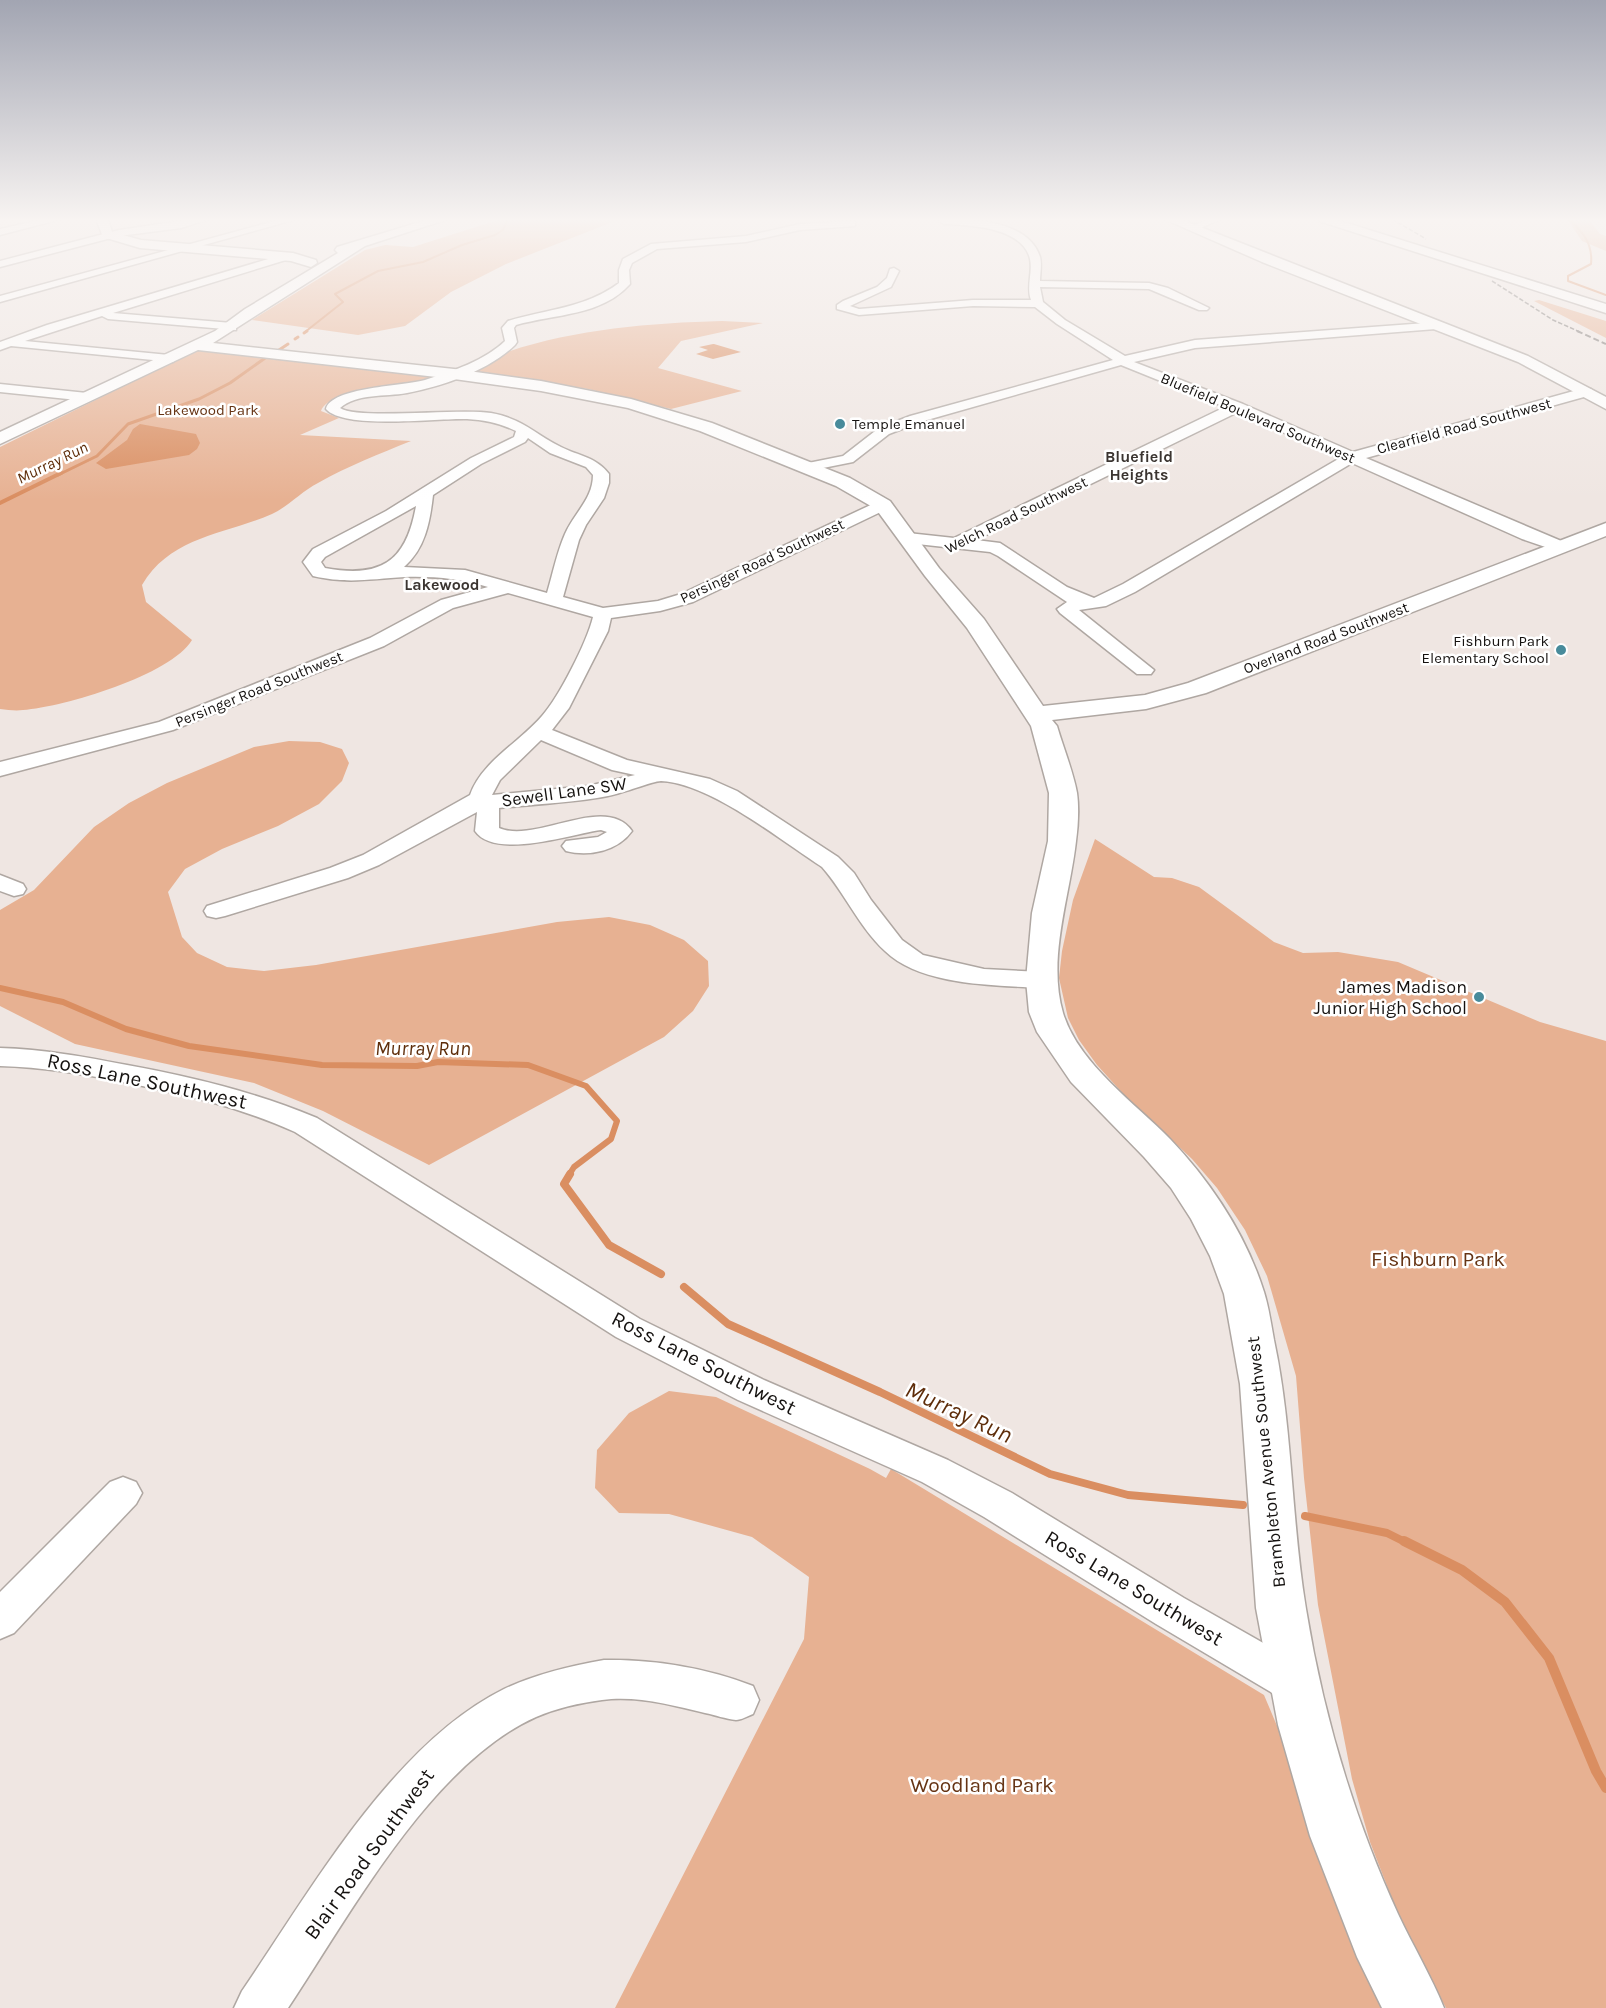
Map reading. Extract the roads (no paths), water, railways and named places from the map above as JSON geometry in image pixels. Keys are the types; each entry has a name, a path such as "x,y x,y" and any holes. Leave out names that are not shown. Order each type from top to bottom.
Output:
{"main road":[{"path":"0,439 198,345 232,327 249,313"},
{"path":"1405,313 1534,364 1606,404"},
{"name":"Brambleton Avenue Southwest","path":"198,345 454,374 575,392 631,404 706,427 857,488 883,505 976,624 1044,726 1063,793 1064,819 1047,914 1042,980 1046,1012 1064,1050 1083,1074 1157,1148 1184,1179 1208,1214 1230,1256 1244,1294 1254,1334 1262,1384 1281,1608 1294,1683 1304,1725 1338,1836 1378,1936 1414,2008"},
{"name":"Overland Road Southwest","path":"1037,714 1146,702 1197,688 1606,529"}],"street":[{"path":"2,344 100,313"},
{"path":"553,600 574,531 600,491 601,474 591,464 555,450 509,421 488,417 377,418 345,415 335,411 333,406 345,399 419,386 454,374 508,346 512,337 508,328 512,323 563,313"},
{"name":"Bluefield Boulevard Southwest","path":"1051,313 1122,361 1238,407 1560,547"},
{"path":"95,314 232,327"},
{"path":"808,467 848,459 884,431 915,419 1122,361 1210,342 1436,325"},
{"path":"2,344 169,359"},
{"path":"0,388 87,397"},
{"name":"Clearfield Road Southwest","path":"1081,603 1094,604 1157,571 1352,457 1586,392"},
{"name":"Welch Road Southwest","path":"924,560 1238,407"},
{"path":"216,911 339,873 371,860 479,802 485,784 492,775 539,732 559,708 599,631 603,614 510,587 449,573 408,572 333,576 319,572 312,562 320,553 392,514 476,461 513,444 520,438 524,429"},
{"path":"380,574 399,565 410,551 420,529 425,493"},
{"name":"Persinger Road Southwest","path":"603,614 660,606 687,598 883,505"},
{"path":"908,538 987,545 1007,553 1081,603"},
{"name":"Persinger Road Southwest","path":"0,769 134,736 174,723 377,642 447,604 510,587"},
{"path":"1081,603 1066,609 1144,670"},
{"path":"539,732 603,759 656,775 702,784 729,796 819,853 845,878 860,903 893,945 914,961 930,967 984,977 1042,980"},
{"name":"Sewell Lane SW","path":"479,802 601,791 656,775"},
{"path":"479,802 489,809 487,831 497,837 520,837 602,823 612,825 620,831 614,839 604,843 574,846"},
{"name":"Ross Lane Southwest","path":"0,1057 54,1060 197,1087 270,1108 306,1125 628,1328 750,1390 935,1471 998,1505 1170,1611 1294,1683"},
{"path":"0,1620 123,1493"},
{"name":"Blair Road Southwest","path":"259,2008 362,1857 412,1789 456,1744 498,1714 535,1695 566,1685 605,1680 638,1681 738,1700"}],"waterway":[{"name":"Murray Run","path":"305,332 329,313"},
{"name":"Murray Run","path":"279,350 288,344"},
{"name":"Murray Run","path":"58,475 97,456 128,424 199,399 230,383 268,356"},
{"name":"Murray Run","path":"0,503 61,473"},
{"name":"Murray Run","path":"0,988 63,1002 126,1029 189,1046 322,1065 417,1066 438,1062 528,1065 586,1086 617,1121 611,1139 574,1167 569,1175"},
{"name":"Murray Run","path":"570,1174 564,1184 609,1245 661,1274"},
{"name":"Murray Run","path":"684,1287 728,1324 880,1392 1050,1474 1128,1495 1243,1505"},
{"name":"Murray Run","path":"1305,1516 1387,1533 1407,1543"},
{"name":"Murray Run","path":"1404,1541 1462,1570 1505,1602 1549,1658 1596,1771 1606,1788"}],"railway":[{"path":"1542,313 1580,332"},
{"path":"1577,331 1606,344"}],"place":[{"name":"Temple Emanuel","path":"840,424"},
{"name":"Fishburn Park Elementary School","path":"1561,650"},
{"name":"James Madison Junior High School","path":"1479,997"}],"district":[{"name":"Bluefield Heights","path":"1139,465"},
{"name":"Lakewood","path":"442,584"}],"park label":[{"name":"Lakewood Park","path":"208,410"},
{"name":"Fishburn Park","path":"1438,1259"},
{"name":"Woodland Park","path":"982,1785"}]}
